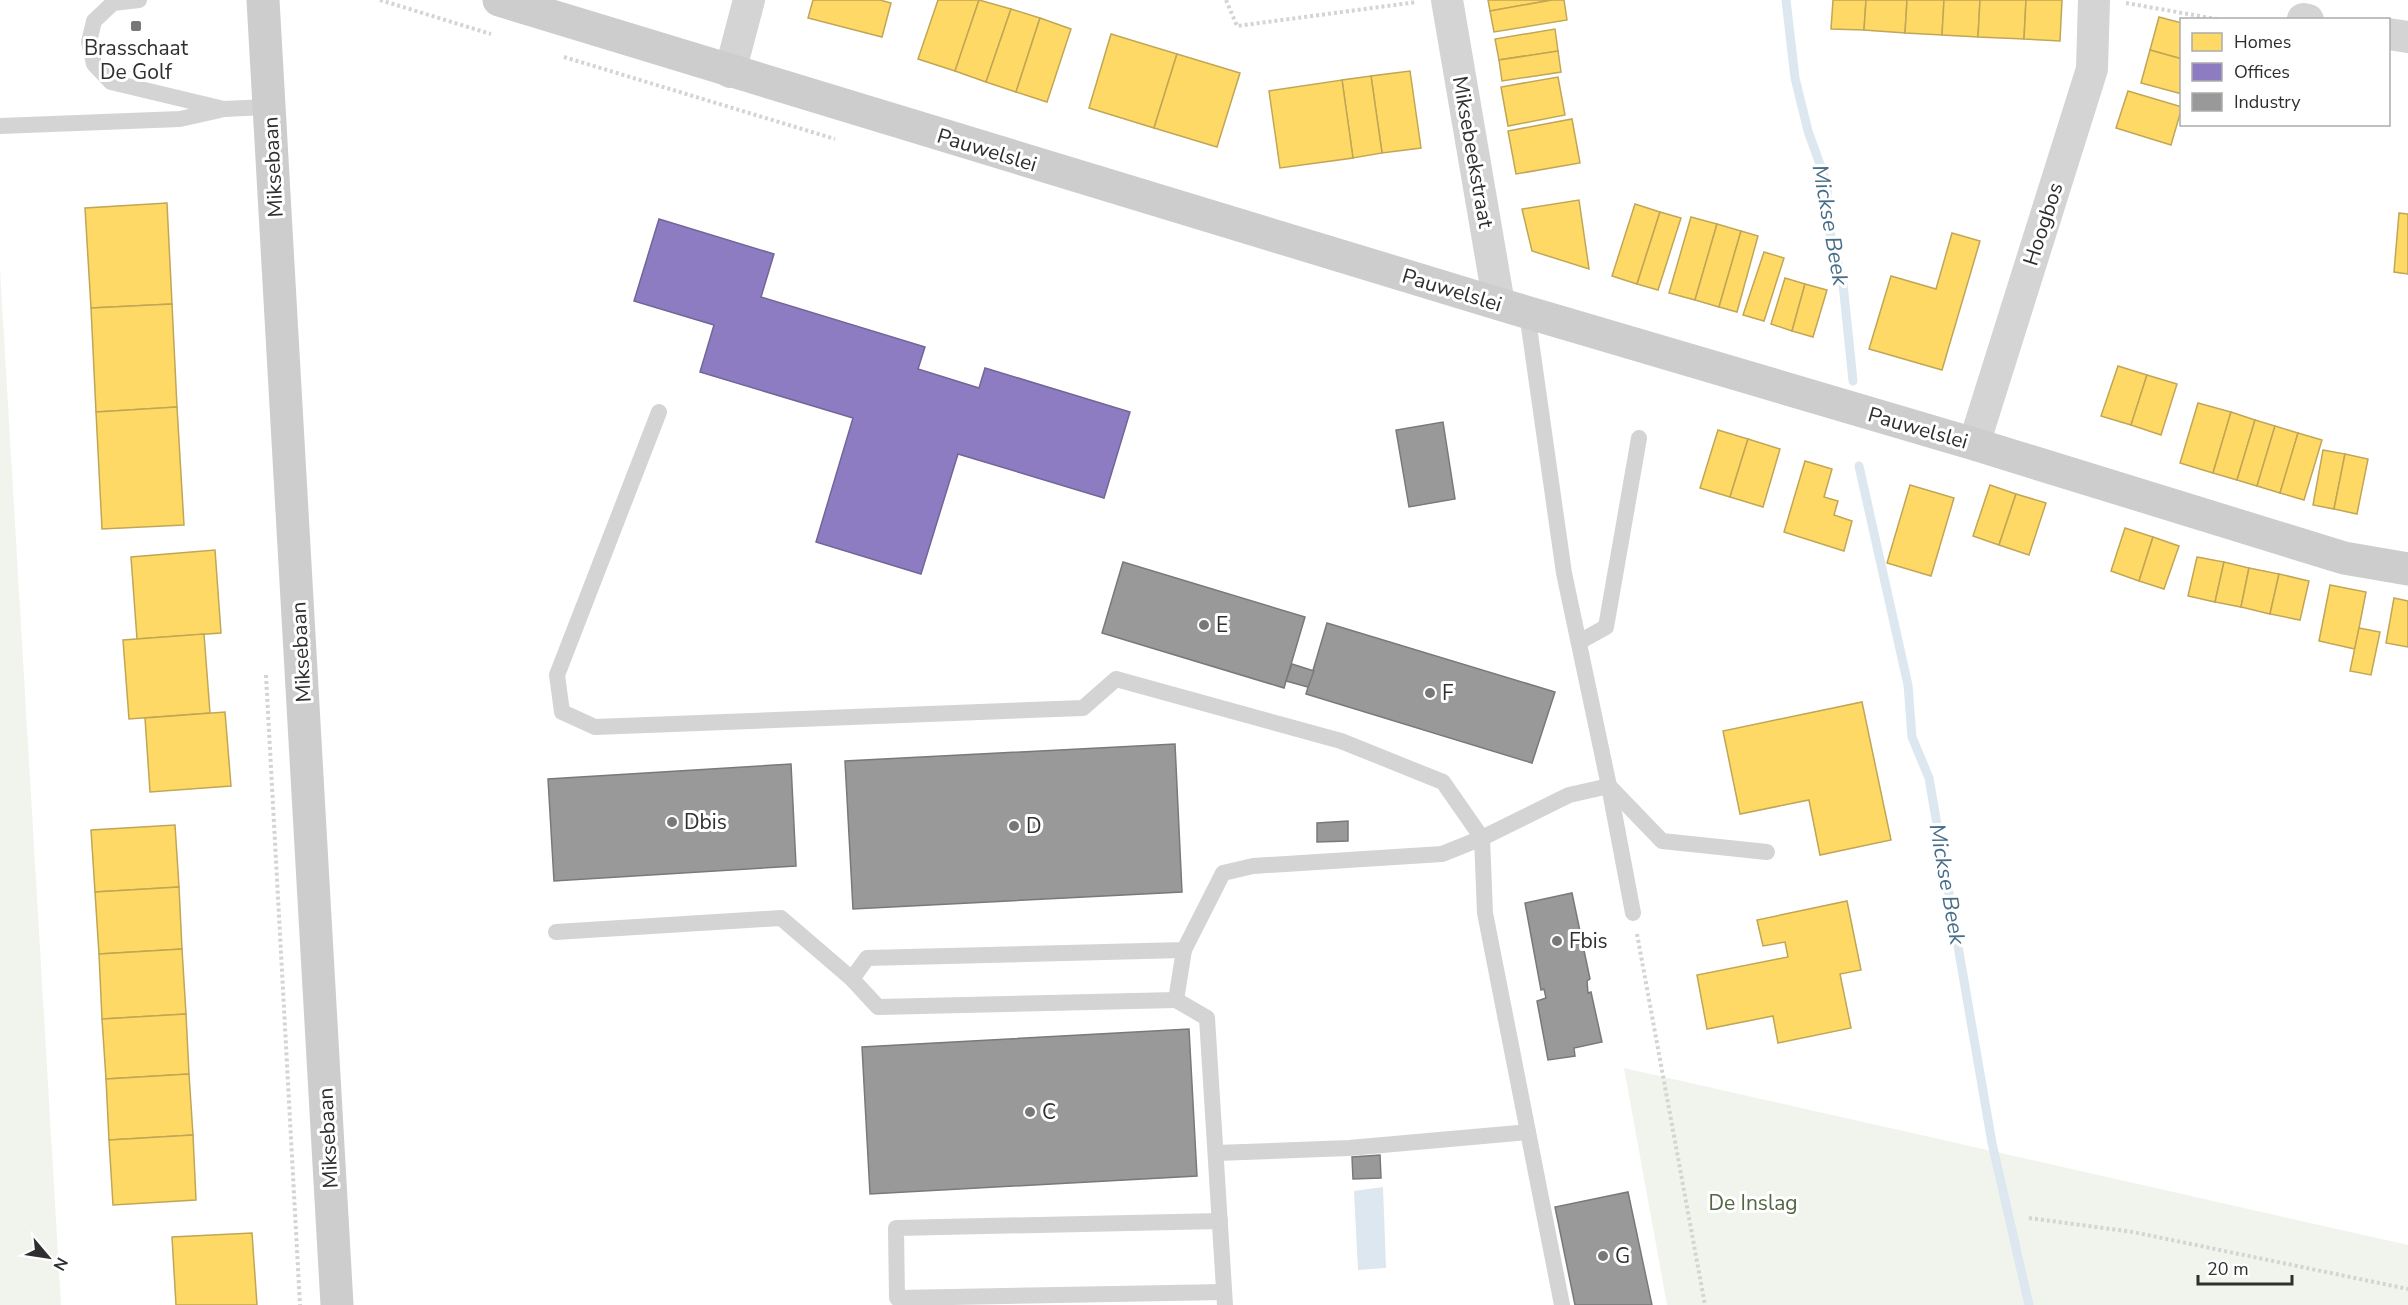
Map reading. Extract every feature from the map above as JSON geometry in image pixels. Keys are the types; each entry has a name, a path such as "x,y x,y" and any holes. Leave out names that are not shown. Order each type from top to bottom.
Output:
{"street":[{"name":"Miksebaan","path":"263,0 337,1305"},
{"name":"Pauwelslei","path":"499,0 730,72 1974,444 2344,558 2408,569"},
{"path":"730,72 749,0"},
{"name":"Miksebeekstraat","path":"1433,1 1513,308"},
{"name":"Hoogbos","path":"1974,444 2092,69 2107,1"},
{"path":"2390,34 2408,37"}],"lane":[{"path":"139,0 113,3 94,21 89,42 94,64 111,82 224,109"},
{"path":"0,126 180,119 224,109 270,107"},
{"path":"1513,308 1633,913"},
{"path":"659,412 557,675 562,712 595,727 1083,708 1116,679 1341,741 1443,782 1482,838 1485,913 1562,1305"},
{"path":"1579,642 1606,627 1639,438"},
{"path":"1176,999 1184,950 1223,873 1253,866 1442,854 1482,838 1569,795 1609,786"},
{"path":"1609,786 1662,841 1767,852"},
{"path":"556,932 781,918 852,979 878,1007 1176,999 1207,1018 1225,1299 897,1298 896,1228 1220,1221"},
{"path":"852,979 867,958 1184,950"},
{"path":"1216,1153 1349,1148 1528,1132"}],"path":[{"path":"1226,0 1237,26 1433,1"},
{"path":"2107,1 2210,18"},
{"path":"1633,913 1705,1305"},
{"path":"2029,1218 2133,1232 2408,1289"}],"green space":[{"path":"0,269 61,1305 0,1305"},
{"name":"De Inslag","path":"1624,1068 2408,1245 2408,1305 1667,1305"}],"shaded area":[{"path":"1383,1187 1386,1268 1358,1270 1354,1191"}],"building: Homes":[{"path":"813,0 880,0 891,3 882,37 808,18"},
{"path":"938,0 979,0 955,71 918,59"},
{"path":"979,0 1011,9 986,82 955,71"},
{"path":"1488,0 1552,0 1490,11"},
{"path":"1564,0 1567,20 1494,32 1490,11"},
{"path":"1833,0 1866,0 1864,30 1831,29"},
{"path":"1866,0 1907,0 1905,33 1864,30"},
{"path":"1907,0 1944,0 1942,35 1905,33"},
{"path":"1944,0 1980,0 1978,37 1942,35"},
{"path":"1980,0 2026,0 2024,39 1978,37"},
{"path":"2026,0 2062,0 2060,41 2024,39"},
{"path":"1011,9 1040,18 1016,92 986,82"},
{"path":"2159,17 2180,22 2180,58 2150,50"},
{"path":"1040,18 1071,29 1047,102 1016,92"},
{"path":"1555,29 1558,51 1499,60 1495,39"},
{"path":"1111,34 1177,54 1154,128 1089,108"},
{"path":"2150,50 2180,58 2180,93 2141,83"},
{"path":"1558,51 1561,72 1502,81 1499,60"},
{"path":"1177,54 1240,73 1217,147 1154,128"},
{"path":"1410,71 1421,148 1382,153 1371,76"},
{"path":"1371,76 1382,153 1353,158 1342,80"},
{"path":"1558,77 1565,115 1508,126 1501,87"},
{"path":"1342,80 1353,158 1280,168 1269,91"},
{"path":"2128,91 2180,106 2171,145 2116,128"},
{"path":"1572,119 1580,163 1516,174 1508,131"},
{"path":"1579,200 1589,269 1532,251 1522,209"},
{"path":"167,203 172,304 91,308 85,208"},
{"path":"1635,204 1660,212 1637,284 1612,276"},
{"path":"1660,212 1681,218 1658,290 1637,284"},
{"path":"2399,213 2408,214 2408,274 2394,272"},
{"path":"1691,217 1717,224 1695,300 1669,293"},
{"path":"1717,224 1741,231 1719,307 1695,300"},
{"path":"1741,231 1758,236 1737,312 1719,307"},
{"path":"1952,233 1980,241 1942,370 1869,349 1891,276 1936,289"},
{"path":"1764,252 1784,258 1764,321 1743,315"},
{"path":"1785,278 1805,284 1792,331 1771,324"},
{"path":"1805,284 1827,290 1813,337 1792,331"},
{"path":"172,304 177,407 96,412 91,308"},
{"path":"2118,366 2147,375 2131,425 2101,416"},
{"path":"2147,375 2177,384 2161,435 2131,425"},
{"path":"2198,403 2231,412 2213,473 2180,463"},
{"path":"177,407 184,525 102,529 96,412"},
{"path":"2231,412 2255,420 2237,480 2213,473"},
{"path":"2255,420 2275,426 2257,486 2237,480"},
{"path":"2275,426 2298,433 2280,493 2257,486"},
{"path":"1718,430 1748,439 1730,497 1700,488"},
{"path":"2298,433 2322,440 2304,500 2280,493"},
{"path":"1748,439 1780,449 1763,507 1730,497"},
{"path":"2323,450 2345,454 2334,509 2313,505"},
{"path":"2345,454 2368,459 2357,514 2334,509"},
{"path":"1805,461 1832,469 1824,497 1838,501 1834,515 1852,521 1844,551 1784,532"},
{"path":"1910,485 1954,498 1931,576 1887,563"},
{"path":"1990,485 2016,494 1999,545 1973,536"},
{"path":"2016,494 2046,503 2029,555 1999,545"},
{"path":"2125,528 2153,537 2139,581 2111,571"},
{"path":"2153,537 2179,546 2164,589 2139,581"},
{"path":"215,550 221,633 137,639 131,557"},
{"path":"2197,557 2224,562 2215,602 2188,596"},
{"path":"2224,562 2249,568 2241,607 2215,602"},
{"path":"2249,568 2279,574 2270,614 2241,607"},
{"path":"2279,574 2309,581 2300,620 2270,614"},
{"path":"2330,585 2366,592 2355,649 2319,641"},
{"path":"2394,598 2408,601 2408,647 2386,643"},
{"path":"2359,628 2380,632 2371,675 2350,671"},
{"path":"204,634 210,713 129,719 123,640"},
{"path":"1862,702 1891,840 1820,855 1809,800 1740,814 1723,731"},
{"path":"225,712 231,786 150,792 145,718"},
{"path":"175,825 179,887 95,892 91,830"},
{"path":"179,887 182,949 99,954 95,892"},
{"path":"1847,901 1861,970 1840,974 1851,1028 1778,1043 1773,1016 1707,1029 1697,975 1788,957 1785,942 1763,946 1757,920"},
{"path":"182,949 186,1014 102,1019 99,954"},
{"path":"186,1014 189,1074 106,1079 102,1019"},
{"path":"189,1074 193,1135 109,1140 106,1079"},
{"path":"193,1135 196,1200 113,1205 109,1140"},
{"path":"252,1233 257,1305 176,1305 172,1237"}],"building: Offices":[{"path":"659,219 774,254 761,297 925,347 918,369 979,388 985,368 1130,412 1104,498 958,454 921,574 816,542 853,418 700,372 714,325 634,301"}],"building: Industry":[{"path":"1443,422 1455,499 1409,507 1396,430"},
{"name":"E","path":"1123,562 1305,617 1284,688 1102,633"},
{"name":"F","path":"1327,623 1555,692 1532,763 1306,694"},
{"path":"1292,664 1314,671 1308,687 1286,681"},
{"name":"D","path":"1175,744 1182,892 853,909 845,761"},
{"name":"Dbis","path":"791,764 796,866 554,881 548,779"},
{"path":"1348,821 1348,841 1317,842 1317,823"},
{"name":"Fbis","path":"1572,893 1590,979 1587,981 1588,993 1591,992 1602,1042 1574,1048 1575,1056 1548,1060 1537,1001 1546,998 1544,989 1541,990 1525,903"},
{"name":"C","path":"1189,1029 1197,1176 870,1194 862,1047"},
{"path":"1380,1155 1381,1178 1353,1179 1352,1157"},
{"name":"G","path":"1628,1192 1652,1305 1575,1305 1555,1207"}],"waterway":[{"name":"Mickse Beek","path":"1786,0 1795,78 1808,131 1827,184 1829,228 1843,284 1853,381"},
{"name":"Mickse Beek","path":"1859,466 1908,685 1912,737 1929,778 1992,1143 2029,1305"}],"place":[{"name":"Brasschaat De Golf","path":"136,26"},
{"name":"E","path":"1204,625"},
{"name":"F","path":"1430,693"},
{"name":"Dbis","path":"672,822"},
{"name":"D","path":"1014,826"},
{"name":"Fbis","path":"1557,941"},
{"name":"C","path":"1030,1112"},
{"name":"G","path":"1603,1256"}]}
